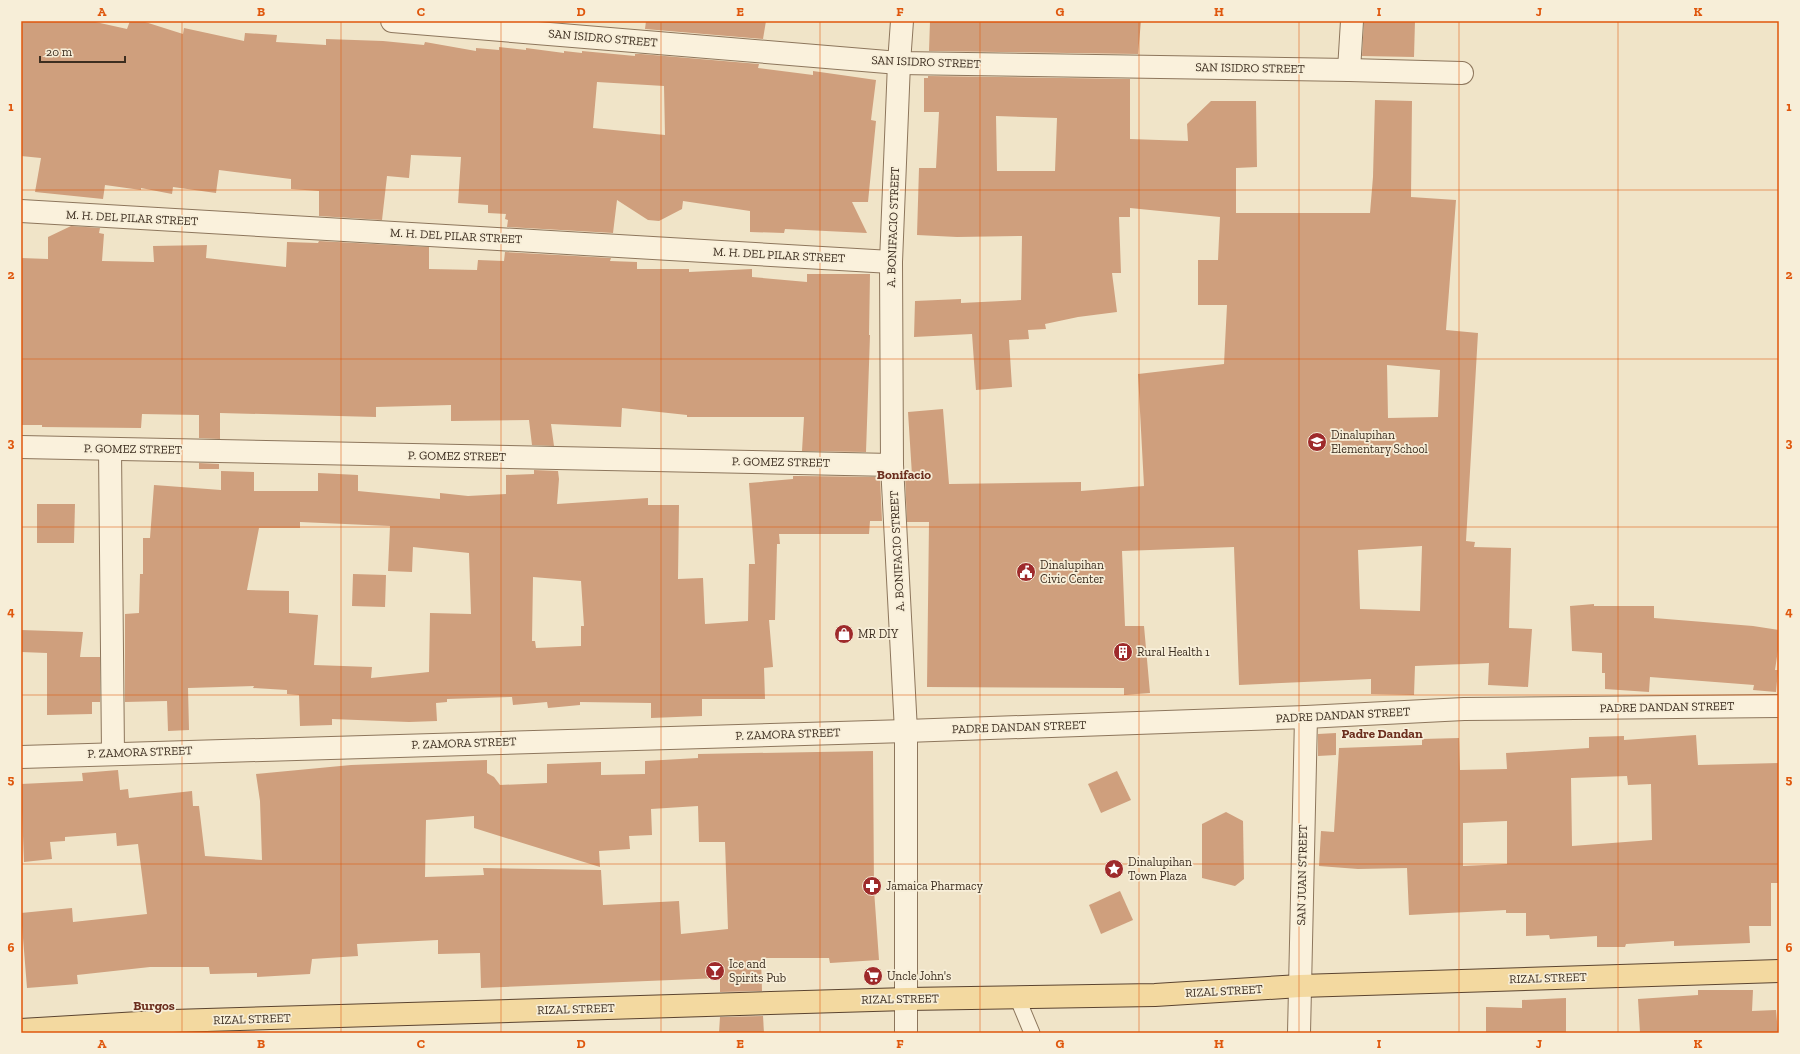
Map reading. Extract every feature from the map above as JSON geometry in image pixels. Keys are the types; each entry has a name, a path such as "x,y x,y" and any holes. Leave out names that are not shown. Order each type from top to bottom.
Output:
{"main road":[{"name":"RIZAL STREET","path":"21,1030 172,1027 907,999 1155,995 1300,986 1779,971"}],"street":[{"name":"SAN ISIDRO STREET","path":"392,21 899,63 1462,73"},
{"name":"A. BONIFACIO STREET","path":"902,21 890,262 892,465 906,731 906,1033"},
{"path":"1349,70 1352,21"},
{"name":"M. H. DEL PILAR STREET","path":"21,211 890,262"},
{"name":"P. GOMEZ STREET","path":"21,447 892,465"},
{"path":"110,449 113,753"},
{"name":"PADRE DANDAN STREET","path":"906,731 1306,717 1464,709 1779,706"},
{"name":"SAN JUAN STREET","path":"1299,1033 1306,717"},
{"name":"P. ZAMORA STREET","path":"21,757 113,753 906,731"}],"lane":[{"path":"1018,997 1022,1012 1032,1033"}],"building":[{"path":"21,21 91,21 127,29 130,21 142,21 183,34 184,28 244,41 245,33 277,35 276,42 326,45 326,39 383,41 424,45 425,42 476,51 476,48 499,50 499,47 526,50 526,48 564,53 564,51 582,53 582,51 635,56 635,54 641,54 759,64 758,68 813,75 813,71 876,80 871,120 876,121 868,202 852,202 867,233 785,229 784,233 750,232 750,211 683,201 682,209 659,221 648,220 617,200 613,233 507,227 508,220 505,219 506,214 488,213 488,205 458,203 461,157 411,155 409,178 387,176 382,220 319,216 319,191 291,189 291,179 219,170 216,193 173,187 172,194 141,188 141,190 105,185 103,199 35,192 41,158 21,156","holes":["597,82 664,86 665,135 593,128"]},
{"path":"646,21 766,21 763,39 645,29"},
{"path":"930,21 1141,21 1138,54 929,51"},
{"path":"1364,21 1415,21 1414,57 1362,56"},
{"path":"928,76 1130,79 1130,139 1188,141 1187,124 1211,101 1256,101 1257,167 1236,168 1236,213 1370,213 1373,177 1375,100 1412,101 1411,197 1456,200 1446,330 1478,333 1466,541 1475,542 1474,547 1511,548 1509,628 1532,629 1528,687 1488,685 1489,663 1415,666 1414,695 1371,694 1371,679 1239,685 1234,547 1122,551 1125,626 1144,626 1150,693 1124,695 1124,688 927,687 929,522 907,522 905,475 912,475 908,412 943,409 949,484 1081,482 1081,491 1144,486 1138,374 1224,364 1227,305 1198,305 1198,260 1218,260 1220,217 1130,208 1130,217 1119,217 1121,273 1112,273 1117,312 1078,317 1045,324 1046,329 1028,330 1029,339 1009,340 1012,387 976,390 972,334 914,337 915,301 961,299 961,303 1021,300 1022,236 957,237 917,235 919,168 936,168 939,112 924,112 924,78 928,78","holes":["996,116 1057,118 1055,171 997,171","1387,365 1440,370 1438,417 1388,418","1422,546 1420,611 1360,609 1358,550"]},
{"path":"71,226 100,228 99,233 104,234 102,261 154,262 153,246 207,245 206,258 286,267 287,242 318,243 319,241 429,247 429,269 477,270 478,260 504,261 505,252 611,258 610,261 637,262 637,269 689,269 689,272 752,269 752,277 807,282 807,274 870,274 870,335 866,452 802,451 804,417 687,417 687,415 622,408 621,427 551,424 554,446 532,445 529,420 451,421 451,405 376,407 376,417 220,413 220,439 199,438 199,415 142,414 141,428 42,427 42,425 21,425 21,258 48,259 48,237"},
{"path":"199,463 219,464 219,469 199,469"},
{"path":"534,470 558,471 559,479 557,504 648,498 648,505 679,505 678,579 703,578 705,624 748,621 749,564 755,564 749,483 793,479 793,476 880,477 882,521 870,521 869,534 779,534 780,544 777,544 775,620 769,620 773,667 764,668 765,699 702,699 702,716 651,718 651,703 580,702 580,705 548,708 547,702 513,705 512,697 447,699 447,702 436,703 437,721 409,722 332,719 332,725 300,726 299,695 287,694 287,690 253,688 254,686 188,688 189,730 168,731 167,701 125,702 125,614 139,613 140,574 143,574 143,538 150,538 154,485 221,490 221,471 254,472 254,491 318,491 318,473 358,475 358,491 440,499 440,493 468,496 506,494 506,475 534,474","holes":["300,522 390,526 388,571 412,572 413,547 469,553 471,614 430,613 429,672 371,678 372,667 314,665 318,615 289,613 289,591 247,590 259,528 300,528","533,577 581,581 584,626 581,626 581,646 536,648 535,641 532,641"]},
{"path":"37,504 75,504 74,543 37,543"},
{"path":"353,574 386,575 385,607 352,606"},
{"path":"1594,604 1594,606 1654,606 1654,618 1753,626 1779,630 1779,643 1775,670 1778,670 1776,692 1753,690 1754,685 1650,677 1649,692 1605,689 1605,673 1602,673 1602,653 1572,651 1570,606"},
{"path":"21,630 83,632 80,657 100,657 100,702 92,702 92,714 47,715 47,653 21,652"},
{"path":"1336,733 1336,755 1318,756 1318,734"},
{"path":"1696,735 1698,765 1779,763 1779,883 1771,883 1771,926 1749,926 1750,943 1674,946 1674,941 1626,944 1625,947 1597,947 1597,936 1550,939 1549,935 1526,936 1526,913 1506,913 1506,910 1409,915 1407,868 1358,869 1319,866 1321,831 1334,832 1339,748 1422,745 1422,739 1459,738 1460,770 1507,769 1506,753 1589,748 1589,737 1624,736 1624,740","holes":["1627,776 1628,785 1651,784 1652,840 1572,846 1571,778","1507,821 1507,864 1463,866 1463,823"]},
{"path":"873,751 874,890 879,960 830,963 829,958 761,958 762,991 720,992 720,978 481,988 480,953 438,954 438,940 357,944 358,956 312,959 310,974 257,977 257,973 210,974 209,967 150,967 77,975 78,984 27,988 21,913 72,908 73,922 147,914 138,844 117,846 116,833 65,837 65,841 50,842 52,859 24,862 21,784 83,781 82,773 118,770 120,790 128,789 129,798 192,791 193,806 199,806 205,856 262,860 260,801 256,774 351,765 487,760 487,773 494,777 500,785 547,783 547,764 601,762 601,775 645,774 645,761 698,758 698,754","holes":["698,806 699,842 725,842 728,929 681,934 679,901 603,905 601,870 483,868 484,875 425,877 426,820 474,816 474,828 600,867 599,851 630,849 629,836 652,835 651,809"]},
{"path":"1117,771 1131,800 1101,813 1088,784"},
{"path":"1226,812 1243,821 1244,879 1235,886 1202,878 1202,824"},
{"path":"1120,891 1133,920 1101,934 1089,905"},
{"path":"1698,990 1753,990 1752,1011 1776,1010 1778,1033 1640,1033 1638,999 1698,995"},
{"path":"1566,998 1566,1033 1486,1033 1486,1007 1522,1008 1522,1000"},
{"path":"763,1016 764,1033 719,1033 720,1017"}],"place":[{"name":"Dinalupihan Elementary School","path":"1317,442"},
{"name":"Dinalupihan Civic Center","path":"1026,572"},
{"name":"MR DIY","path":"844,634"},
{"name":"Rural Health 1","path":"1123,652"},
{"name":"Dinalupihan Town Plaza","path":"1114,869"},
{"name":"Jamaica Pharmacy","path":"872,886"},
{"name":"Ice and Spirits Pub","path":"715,971"},
{"name":"Uncle John's","path":"873,976"}],"district":[{"name":"Bonifacio","path":"904,474"},
{"name":"Padre Dandan","path":"1382,733"},
{"name":"Burgos","path":"154,1005"}]}
